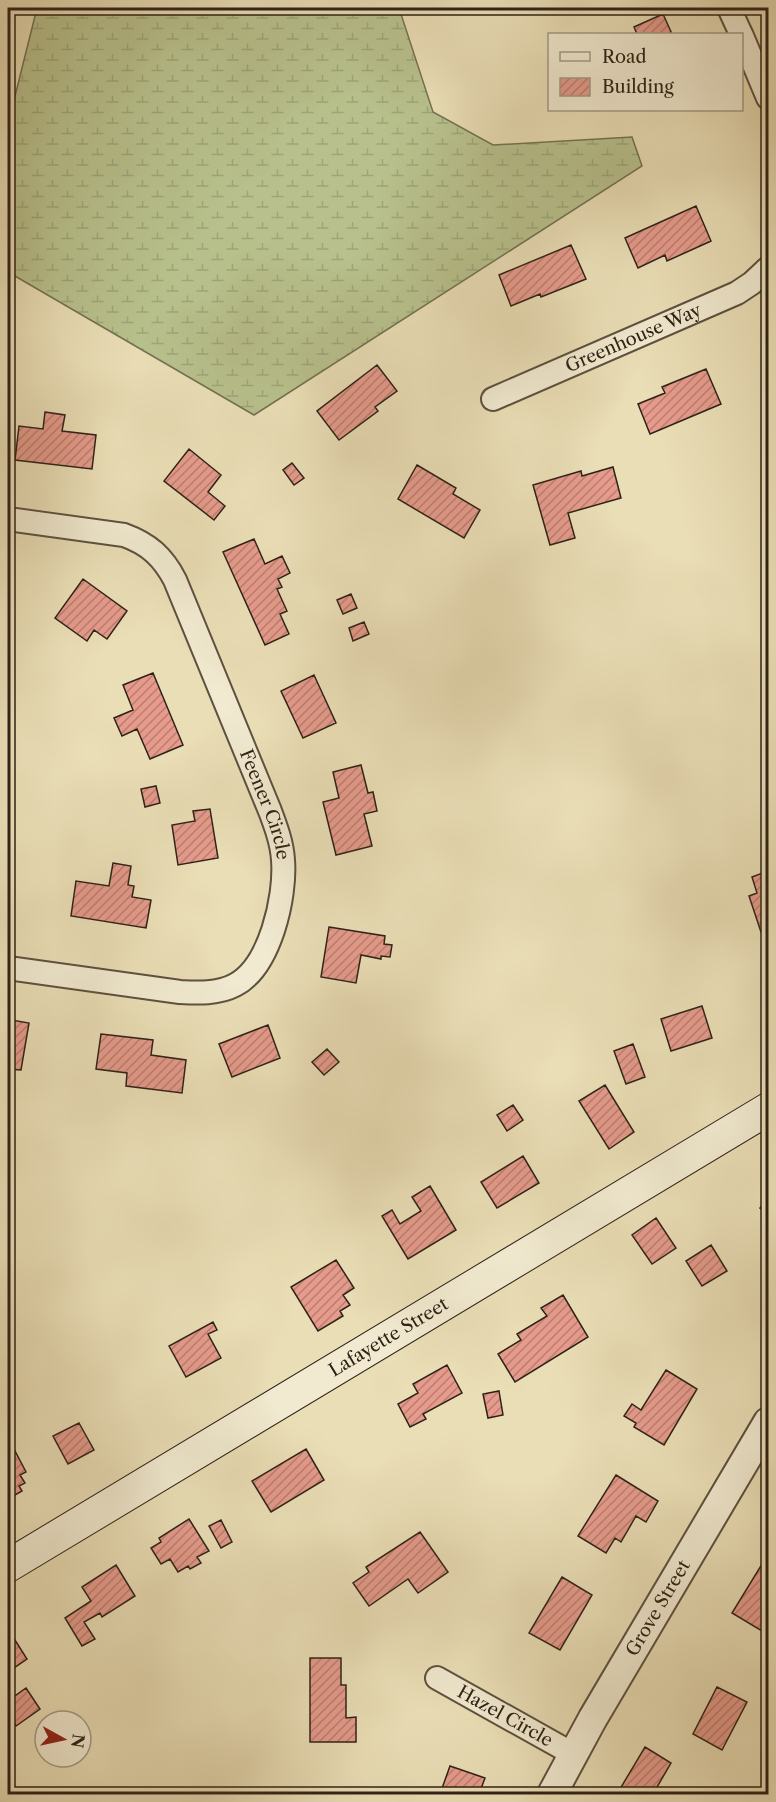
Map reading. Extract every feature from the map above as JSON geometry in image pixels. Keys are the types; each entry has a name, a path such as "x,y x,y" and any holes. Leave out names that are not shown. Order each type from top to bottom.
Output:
{"main road":[{"name":"Lafayette Street","path":"8,1566 768,1109"}],"street":[{"path":"729,8 740,33"},
{"path":"743,40 768,98"},
{"name":"Greenhouse Way","path":"493,399 737,293 768,268"},
{"name":"Feener Circle","path":"8,519 124,536 138,540 160,556 175,580 270,811 281,845 283,862 280,900 262,957 255,969 234,986 208,992 180,992 8,968"},
{"name":"Grove Street","path":"552,1794 573,1754 768,1422"},
{"name":"Hazel Circle","path":"437,1678 573,1754"}],"green space":[{"path":"37,8 399,8 433,112 493,145 632,137 642,166 254,415 8,272 8,124"}],"building":[{"path":"663,14 672,33 637,33 634,27"},
{"path":"696,206 711,241 667,261 665,255 638,268 625,238"},
{"path":"571,245 586,279 511,306 499,275"},
{"path":"377,365 397,391 375,407 378,411 339,440 317,411"},
{"path":"706,369 721,404 650,434 638,404 665,393 662,387"},
{"path":"45,412 65,415 62,431 96,435 92,469 15,460 19,426 43,429"},
{"path":"189,449 221,475 208,492 225,506 214,520 164,481"},
{"path":"292,463 304,478 294,485 283,470"},
{"path":"417,465 456,488 453,494 480,510 464,538 398,499"},
{"path":"613,467 621,498 568,513 575,538 550,545 533,485 581,471 582,476"},
{"path":"254,539 265,564 282,556 290,573 278,579 282,587 277,589 287,611 280,614 289,634 265,645 223,552"},
{"path":"83,579 127,611 107,639 94,630 87,641 55,618"},
{"path":"351,594 357,608 343,614 337,600"},
{"path":"364,622 369,634 353,641 349,628"},
{"path":"153,673 183,745 150,759 137,729 122,736 114,718 133,710 123,685"},
{"path":"314,675 336,723 303,738 281,691"},
{"path":"361,765 368,793 373,792 377,811 364,814 372,846 336,855 323,802 339,798 333,772"},
{"path":"156,786 160,803 145,807 141,789"},
{"path":"210,809 218,858 178,865 172,825 195,821 193,811"},
{"path":"113,863 131,866 128,885 134,886 132,897 151,900 146,928 71,916 76,881 109,886"},
{"path":"768,871 768,930 761,932 749,896 757,893 752,877"},
{"path":"329,927 385,936 384,944 392,945 390,957 381,956 381,959 361,955 356,983 321,977"},
{"path":"702,1006 712,1038 671,1051 661,1019"},
{"path":"8,1012 12,1013 11,1020 29,1023 21,1070 8,1069"},
{"path":"268,1025 280,1058 232,1077 219,1044"},
{"path":"101,1034 153,1040 151,1055 186,1060 182,1093 126,1086 127,1073 96,1069"},
{"path":"633,1044 645,1077 626,1084 614,1051"},
{"path":"327,1049 339,1062 324,1075 312,1062"},
{"path":"605,1085 634,1132 609,1149 579,1101"},
{"path":"513,1105 523,1120 507,1131 497,1115"},
{"path":"523,1156 539,1183 497,1208 481,1182"},
{"path":"430,1186 456,1230 408,1259 382,1216 392,1210 400,1224 421,1211 412,1197"},
{"path":"768,1196 768,1214 760,1208"},
{"path":"656,1218 676,1248 652,1264 632,1235"},
{"path":"711,1245 727,1271 702,1286 686,1261"},
{"path":"336,1260 354,1288 343,1295 350,1305 340,1311 343,1316 318,1331 291,1287"},
{"path":"563,1295 588,1337 515,1382 498,1354 521,1340 517,1334 547,1316 541,1308"},
{"path":"213,1322 217,1330 208,1334 221,1358 186,1377 169,1346"},
{"path":"447,1365 462,1393 423,1414 426,1419 410,1427 398,1404 418,1393 413,1384"},
{"path":"666,1370 697,1389 664,1445 634,1427 636,1423 624,1416 632,1404 641,1410"},
{"path":"499,1391 503,1415 488,1418 483,1394"},
{"path":"79,1423 94,1450 68,1464 53,1436"},
{"path":"14,1449 26,1472 20,1475 25,1483 19,1486 22,1491 8,1499 8,1452"},
{"path":"306,1449 324,1480 271,1512 252,1481"},
{"path":"616,1475 658,1501 646,1522 636,1516 621,1542 615,1538 606,1553 578,1536"},
{"path":"189,1519 209,1551 197,1557 201,1563 190,1569 188,1566 178,1572 170,1559 161,1564 151,1548 161,1542 159,1538"},
{"path":"221,1520 232,1542 221,1548 209,1526"},
{"path":"420,1532 448,1572 418,1593 408,1579 369,1606 353,1583 369,1572 366,1567"},
{"path":"762,1564 768,1568 768,1621 762,1631 732,1613"},
{"path":"116,1565 135,1596 102,1617 100,1613 84,1622 95,1639 82,1646 65,1618 91,1601 82,1587"},
{"path":"562,1577 592,1595 560,1650 529,1633"},
{"path":"8,1629 27,1659 8,1672"},
{"path":"310,1658 341,1658 341,1685 346,1685 346,1718 356,1717 356,1742 310,1742"},
{"path":"717,1687 747,1702 722,1750 693,1734"},
{"path":"26,1688 40,1709 33,1709 33,1714 16,1726 8,1713 8,1701"},
{"path":"645,1747 671,1763 653,1794 617,1794"},
{"path":"450,1766 485,1778 479,1794 440,1794"}]}
